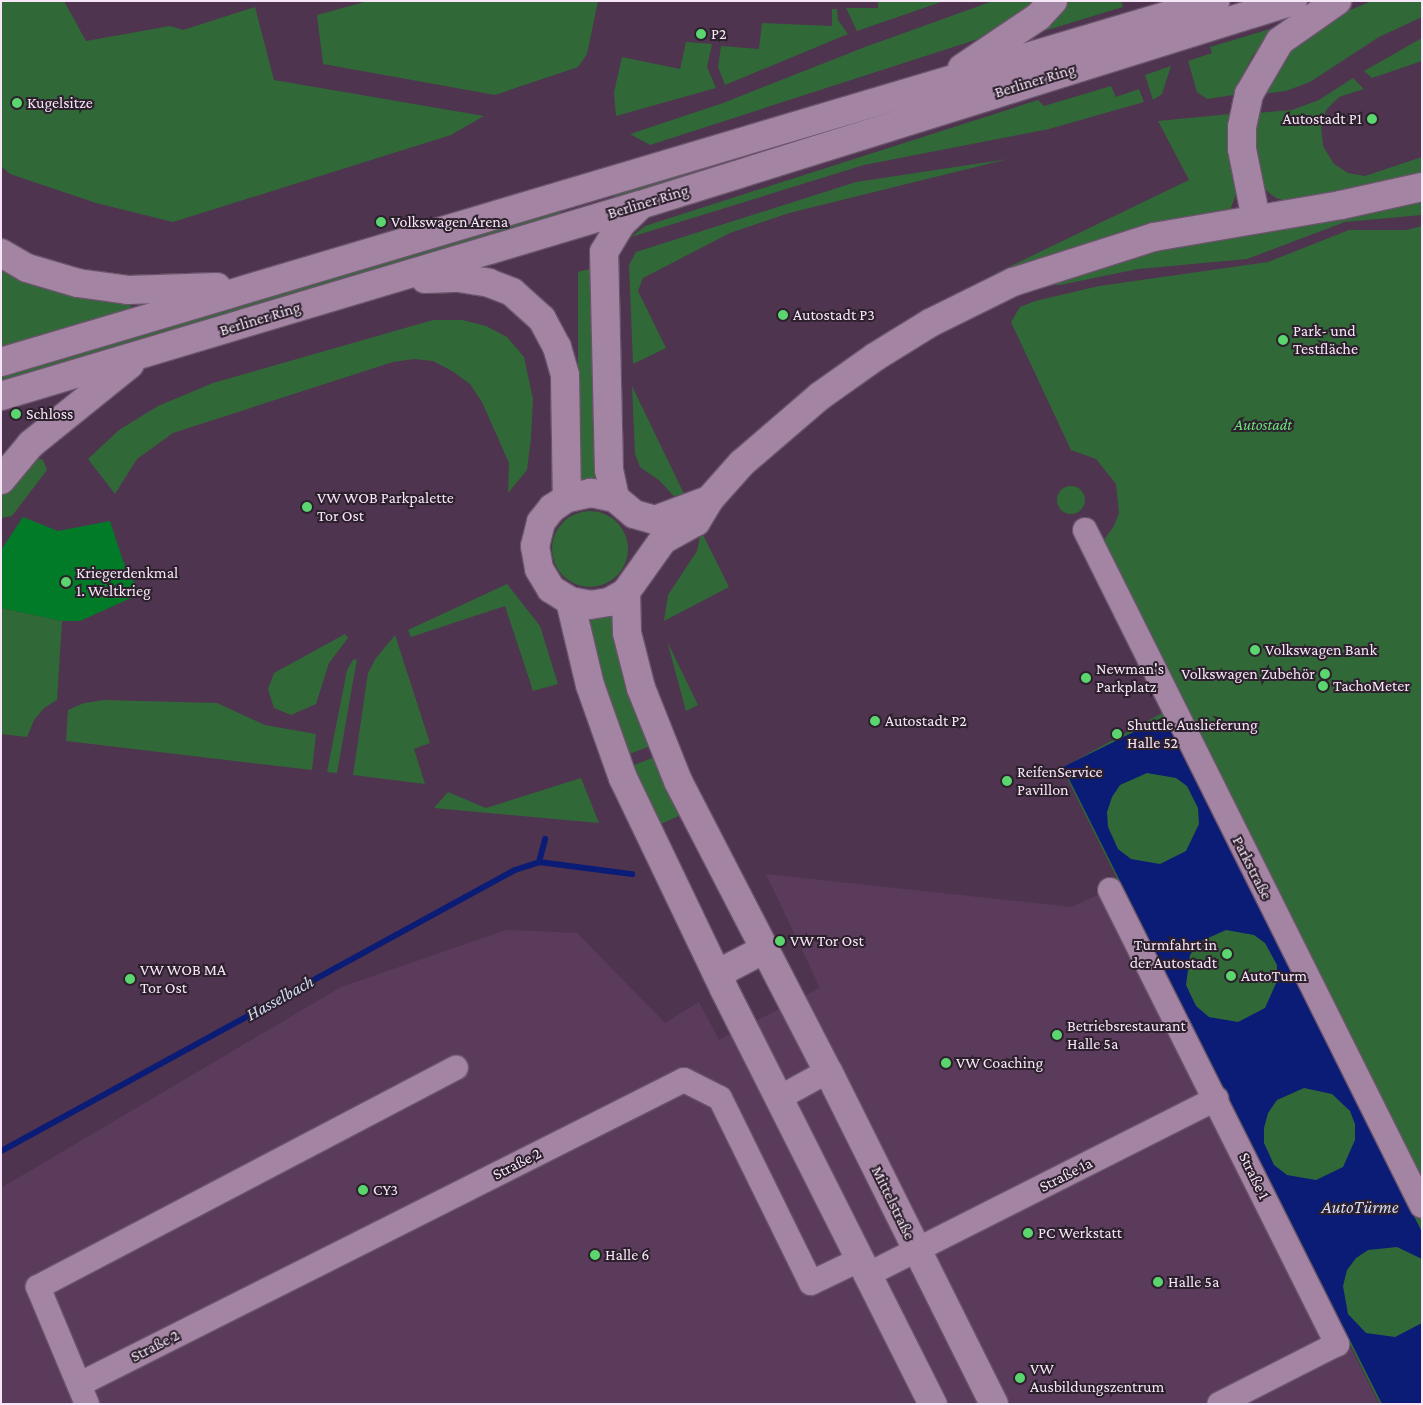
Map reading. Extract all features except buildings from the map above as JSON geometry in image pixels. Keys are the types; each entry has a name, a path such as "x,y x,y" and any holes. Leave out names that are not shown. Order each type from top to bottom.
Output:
{"main road":[{"path":"940,83 1038,17 1053,1"},
{"name":"Berliner Ring","path":"1,362 1216,1"},
{"name":"Berliner Ring","path":"1,396 640,205 1293,1"},
{"path":"1256,219 1242,149 1242,127 1249,94 1280,41 1337,1"},
{"path":"709,500 655,520 591,493 566,498 552,508 541,522 535,546 538,569 551,588 570,601 590,605 609,602 626,592 638,578 645,561 663,540 696,522 709,500 742,463 820,396 875,357 954,310 1047,270 1154,237 1422,188"},
{"path":"640,205 620,225 604,252 609,470 624,506 645,537 645,561"},
{"path":"1,253 27,268 78,283 128,290 254,286"},
{"path":"393,279 459,278 489,284 512,292 542,319 557,347 564,375 566,498"},
{"path":"1,480 31,444 142,355"},
{"name":"Mittelstraße","path":"626,592 627,633 658,735 678,781 828,1071 994,1404"},
{"path":"570,601 590,685 623,778 716,974 933,1404"},
{"path":"716,974 765,949"}],"street":[{"name":"Parkstraße","path":"1084,530 1422,1206"},
{"name":"Straße 1","path":"1110,890 1216,1098 1337,1344 1219,1404"},
{"path":"83,1394 38,1287 456,1068"},
{"path":"779,1098 828,1071"},
{"name":"Straße 2","path":"83,1394 684,1080 720,1098 811,1283 865,1267"},
{"name":"Straße 1a","path":"865,1267 917,1252 1216,1098"}],"shaded area":[{"path":"766,874 1072,907 1119,885 1379,1404 1,1404 1,1188 341,987 506,930 577,933 665,1023 699,1002 719,1040 820,988"}],"green space":[{"path":"1,1 64,1 86,41 170,26 183,30 255,7 274,80 484,116 451,135 173,222 96,203 10,174 1,166"},
{"path":"368,1 598,1 587,54 578,67 495,95 323,64 317,15"},
{"path":"878,1 944,1 857,31 846,8 878,8"},
{"path":"993,1 1039,1 997,32 972,41 650,145 630,134 723,103 865,47"},
{"path":"1070,1 1121,1 1123,7 1044,31 1043,26"},
{"path":"1372,1 1422,1 1422,17 1379,37 1310,82 1286,91 1261,94 1291,50 1331,18"},
{"path":"832,9 837,9 838,20 848,34 725,85 718,67 721,46 759,49 762,23 832,26"},
{"path":"1270,29 1272,35 1253,55 1233,95 1207,99 1197,92 1188,61 1212,53 1210,47"},
{"path":"1422,38 1422,61 1372,78 1364,71"},
{"path":"686,42 712,44 707,67 716,88 616,116 614,92 622,57 680,69"},
{"path":"1171,66 1162,94 1153,100 1145,75"},
{"path":"1010,76 615,199 612,192"},
{"path":"1353,78 1364,89 1339,97 1326,110 1321,127 1323,146 1334,164 1348,173 1365,176 1422,157 1422,173 1289,202 1276,198 1263,188 1252,143 1256,113 1292,110 1319,100"},
{"path":"1111,86 1116,97 1139,89 1144,102 1049,129 864,165 631,237 645,226 1038,100 1044,106"},
{"path":"1230,114 1230,142 1239,187 1230,210 1152,223 994,274 1189,180 1158,121"},
{"path":"1008,159 789,213 730,233 643,278 638,291 666,348 633,364 629,265 636,252 856,182"},
{"path":"1422,198 1422,215 1345,222 1247,259 1138,269 1060,285 1037,285 1161,248"},
{"path":"559,208 562,216 1,384 1,373"},
{"name":"Autostadt","path":"1422,226 1422,1404 1380,1404 1062,768 1162,713 1079,544 1103,541 1114,526 1119,513 1116,484 1096,459 1071,450 1011,322 1020,307 1035,301 1099,286 1268,262 1349,230 1407,230"},
{"path":"596,267 597,480 578,480 578,272"},
{"path":"1,270 22,281 76,297 130,303 132,310 1,349"},
{"path":"433,320 462,320 486,326 507,337 524,357 533,399 531,438 527,470 508,493 509,463 482,402 470,384 452,371 433,361 414,359 393,362 173,433 137,459 115,494 88,459 119,430 158,406 213,383"},
{"path":"632,386 685,496 679,502 660,481 640,467 635,454"},
{"path":"29,456 43,460 47,470 12,516 1,518 1,492"},
{"path":"1071,486 1081,490 1085,500 1081,510 1071,514 1061,510 1057,500 1061,490"},
{"path":"590,511 604,514 617,522 625,535 628,549 625,563 617,576 604,584 590,587 576,584 563,576 555,563 552,549 555,535 563,522 576,514"},
{"path":"23,517 58,531 110,521 123,561 140,594 80,621 62,621 1,608 1,550"},
{"path":"701,531 729,587 664,621 668,595 697,551"},
{"path":"507,584 540,626 558,684 533,691 505,606 411,637 408,630"},
{"path":"1,608 62,621 57,700 44,708 34,720 27,737 1,734"},
{"path":"615,613 653,745 624,756 605,701 587,618"},
{"path":"345,634 348,638 329,663 316,704 291,715 274,708 268,689 274,673"},
{"path":"395,635 430,743 414,749 425,784 353,775 368,673 376,658"},
{"path":"667,641 698,705 686,711"},
{"path":"357,659 337,773 327,772 347,670 353,660"},
{"path":"104,700 217,703 265,725 316,734 312,770 66,741 68,710 84,703"},
{"path":"657,756 685,813 657,826 629,767"},
{"path":"581,778 599,823 434,808 448,792 486,808"}],"water":[{"name":"AutoTürme","path":"1164,717 1422,1232 1422,1259 1397,1247 1368,1250 1356,1258 1347,1270 1343,1286 1348,1314 1366,1333 1395,1337 1422,1323 1422,1404 1382,1404 1063,767","holes":["1147,773 1176,778 1187,786 1198,808 1199,824 1186,851 1160,864 1131,859 1118,849 1108,827 1107,812 1112,797 1120,785","1226,930 1254,935 1265,943 1277,965 1277,981 1265,1008 1238,1022 1209,1017 1196,1006 1186,985 1190,955 1199,942","1304,1088 1332,1094 1350,1111 1355,1124 1355,1140 1343,1167 1316,1180 1287,1175 1274,1165 1264,1143 1264,1128 1268,1113 1277,1100"]}],"waterway":[{"name":"Hasselbach","path":"1,1151 515,870 539,862 545,839"},
{"path":"539,862 632,874"}],"place":[{"name":"P2","path":"701,34"},
{"name":"Kugelsitze","path":"17,103"},
{"name":"Autostadt P1","path":"1372,119"},
{"name":"Volkswagen Arena","path":"381,222"},
{"name":"Autostadt P3","path":"783,315"},
{"name":"Park- und Testfläche","path":"1283,340"},
{"name":"Schloss","path":"16,414"},
{"name":"VW WOB Parkpalette Tor Ost","path":"307,507"},
{"name":"Kriegerdenkmal 1. Weltkrieg","path":"66,582"},
{"name":"Volkswagen Bank","path":"1255,650"},
{"name":"Volkswagen Zubehör","path":"1325,674"},
{"name":"Newman's Parkplatz","path":"1086,678"},
{"name":"TachoMeter","path":"1323,686"},
{"name":"Autostadt P2","path":"875,721"},
{"name":"Shuttle Auslieferung Halle 52","path":"1117,734"},
{"name":"ReifenService Pavillon","path":"1007,781"},
{"name":"VW Tor Ost","path":"780,941"},
{"name":"Turmfahrt in der Autostadt","path":"1227,954"},
{"name":"AutoTurm","path":"1231,976"},
{"name":"VW WOB MA Tor Ost","path":"130,979"},
{"name":"Betriebsrestaurant Halle 5a","path":"1057,1035"},
{"name":"VW Coaching","path":"946,1063"},
{"name":"CY3","path":"363,1190"},
{"name":"PC Werkstatt","path":"1028,1233"},
{"name":"Halle 6","path":"595,1255"},
{"name":"Halle 5a","path":"1158,1282"},
{"name":"VW Ausbildungszentrum","path":"1020,1378"}]}
